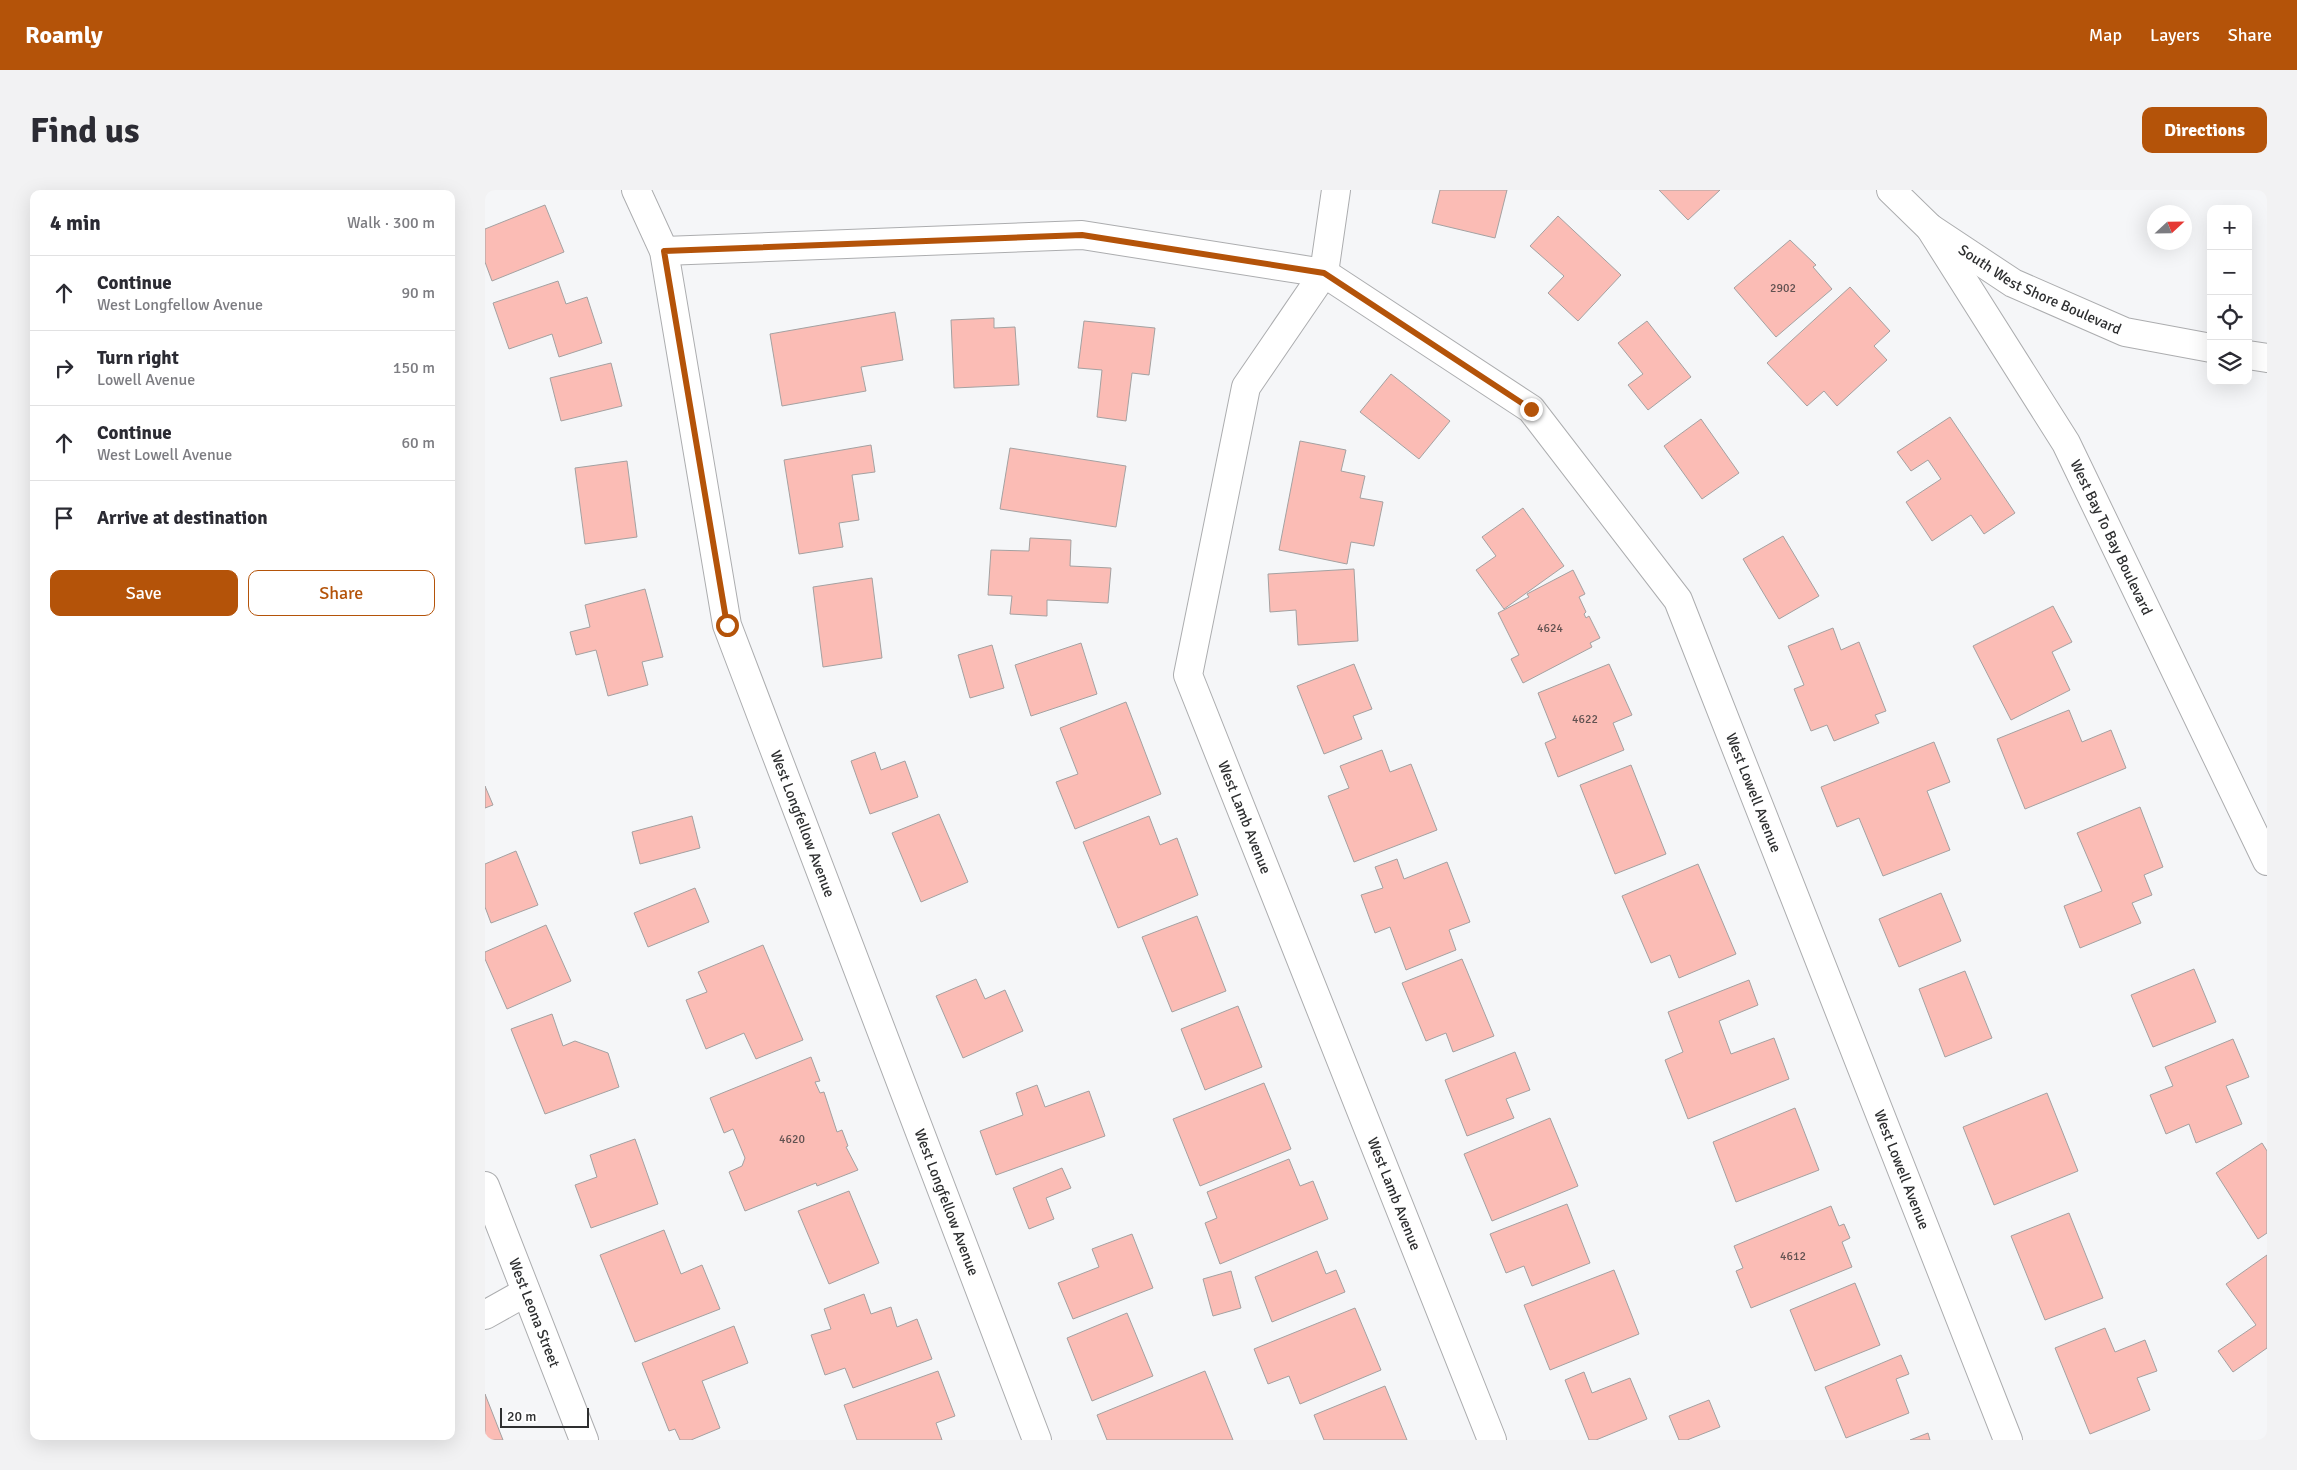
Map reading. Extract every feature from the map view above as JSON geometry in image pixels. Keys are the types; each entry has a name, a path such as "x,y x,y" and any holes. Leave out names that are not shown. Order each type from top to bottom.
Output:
{"street":[{"name":"West Longfellow Avenue","path":"636,190 664,251 727,625 1037,1440"},
{"name":"West Lamb Avenue","path":"1336,190 1324,273 1246,387 1187,675 1492,1440"},
{"name":"South West Shore Boulevard","path":"1891,190 1930,228 2013,284 2125,332 2207,347"},
{"name":"West Bay To Bay Boulevard","path":"1930,228 2067,443 2267,861"},
{"path":"664,251 1082,235 1324,273"},
{"name":"West Lowell Avenue","path":"1324,273 1531,409 1678,600 2008,1440"},
{"path":"2252,356 2267,358"},
{"name":"West Leona Street","path":"485,1186 584,1440"},
{"path":"485,1315 526,1292"}],"building":[{"path":"1440,190 1507,190 1495,238 1432,223"},
{"path":"1659,190 1720,190 1688,220"},
{"path":"545,205 564,252 492,281 485,262 485,229"},
{"path":"1558,216 1621,275 1578,321 1548,293 1564,276 1530,246"},
{"path":"1790,240 1816,265 1813,267 1832,289 1776,337 1734,288"},
{"path":"558,281 566,304 587,297 602,343 559,357 552,334 509,349 493,303"},
{"path":"1850,287 1890,331 1874,346 1887,360 1837,406 1824,391 1807,406 1767,363"},
{"path":"895,312 903,360 861,367 866,391 782,406 770,334"},
{"path":"994,318 994,328 1015,327 1019,385 954,388 951,320"},
{"path":"1084,321 1155,328 1149,375 1132,373 1126,421 1097,417 1102,370 1078,368"},
{"path":"1647,321 1691,377 1648,410 1628,385 1643,374 1618,343"},
{"path":"611,363 622,406 561,421 550,378"},
{"path":"1391,374 1450,421 1419,459 1360,412"},
{"path":"1950,417 2015,513 1984,534 1971,515 1932,541 1906,502 1941,479 1928,460 1911,471 1897,452"},
{"path":"1701,419 1739,473 1702,499 1664,446"},
{"path":"1300,441 1346,450 1341,471 1365,476 1360,498 1383,502 1374,546 1351,542 1347,564 1279,550"},
{"path":"871,445 875,472 852,475 859,520 839,523 843,547 799,554 784,460"},
{"path":"1010,448 1126,466 1116,527 1000,509"},
{"path":"627,461 637,537 585,544 575,468"},
{"path":"1523,508 1564,566 1504,609 1476,570 1496,556 1482,537"},
{"path":"1783,536 1819,596 1779,619 1743,559"},
{"path":"1030,538 1071,540 1070,566 1111,568 1108,603 1047,600 1047,616 1010,614 1012,596 988,595 991,550 1029,551"},
{"path":"1354,569 1358,641 1298,645 1296,610 1270,612 1268,574"},
{"path":"1573,570 1585,594 1579,597 1586,612 1584,614 1586,618 1589,616 1600,638 1590,643 1592,647 1523,683 1511,659 1519,655 1498,613 1529,597 1527,594"},
{"path":"872,578 882,658 823,667 813,587"},
{"path":"645,589 663,657 642,662 648,685 608,696 596,650 576,655 570,632 590,627 585,605"},
{"path":"2053,606 2072,642 2052,652 2070,690 2011,720 1973,646"},
{"path":"1833,628 1841,650 1859,642 1886,711 1875,715 1879,723 1834,741 1827,725 1811,731 1794,689 1804,685 1788,646"},
{"path":"1081,643 1097,694 1031,716 1015,665"},
{"path":"992,645 1004,688 970,698 958,655"},
{"path":"1354,664 1372,709 1353,716 1362,739 1324,754 1297,686"},
{"path":"1609,664 1632,715 1613,723 1624,750 1558,777 1545,743 1556,738 1538,693"},
{"path":"1126,702 1161,794 1075,829 1056,782 1078,774 1060,728"},
{"path":"2069,710 2082,742 2111,730 2126,768 2025,809 1997,739"},
{"path":"1934,742 1950,782 1927,791 1950,850 1883,876 1859,818 1837,827 1821,787"},
{"path":"1382,750 1390,772 1411,764 1437,830 1354,862 1328,796 1349,788 1340,766"},
{"path":"875,752 881,770 905,761 918,797 870,814 851,761"},
{"path":"1631,765 1666,854 1615,874 1580,785"},
{"path":"485,786 493,805 485,808"},
{"path":"2140,807 2163,867 2144,875 2152,895 2132,903 2141,923 2080,948 2064,906 2102,891 2077,833"},
{"path":"939,814 968,882 921,902 892,833"},
{"path":"692,816 700,848 640,864 632,832"},
{"path":"1149,816 1160,845 1177,838 1198,895 1118,928 1083,842"},
{"path":"516,851 538,905 491,923 485,907 485,864"},
{"path":"1397,859 1404,879 1447,862 1470,922 1449,930 1456,950 1406,970 1390,927 1375,933 1361,895 1383,888 1375,867"},
{"path":"1698,864 1736,954 1679,978 1670,955 1651,963 1622,896"},
{"path":"695,888 709,922 648,947 634,913"},
{"path":"1941,893 1961,941 1899,967 1879,919"},
{"path":"1197,916 1226,991 1172,1012 1142,937"},
{"path":"546,925 571,981 507,1009 485,959 485,952"},
{"path":"763,945 803,1040 756,1059 744,1033 706,1049 686,1000 707,992 698,972"},
{"path":"1462,959 1494,1036 1453,1052 1446,1033 1426,1041 1402,983"},
{"path":"2194,969 2216,1022 2153,1047 2131,995"},
{"path":"1965,971 1992,1038 1945,1057 1919,989"},
{"path":"976,979 985,999 1005,990 1023,1031 963,1058 936,996"},
{"path":"1749,980 1758,1005 1719,1021 1731,1054 1774,1038 1789,1079 1688,1119 1665,1060 1683,1052 1668,1012"},
{"path":"1238,1006 1262,1067 1205,1090 1181,1029"},
{"path":"552,1014 563,1046 575,1041 608,1053 619,1087 545,1114 511,1029"},
{"path":"2233,1039 2249,1077 2226,1086 2242,1124 2196,1143 2189,1124 2166,1134 2150,1095 2173,1086 2165,1067"},
{"path":"1515,1052 1530,1090 1506,1099 1514,1118 1467,1136 1445,1080"},
{"path":"811,1057 820,1081 815,1082 820,1093 824,1092 837,1132 842,1130 848,1146 846,1147 858,1170 817,1186 816,1183 745,1211 729,1172 742,1166 745,1158 733,1129 724,1133 710,1098"},
{"path":"1264,1083 1291,1149 1200,1186 1173,1119"},
{"path":"1037,1085 1045,1107 1089,1091 1105,1136 996,1175 980,1131 1023,1115 1016,1093"},
{"path":"2047,1093 2078,1171 1994,1205 1963,1127"},
{"path":"1795,1108 1819,1170 1736,1202 1713,1142"},
{"path":"1550,1118 1578,1186 1492,1221 1464,1154"},
{"path":"635,1139 658,1204 591,1228 575,1185 597,1177 590,1155"},
{"path":"2262,1143 2267,1151 2267,1233 2258,1239 2216,1173"},
{"path":"1289,1159 1300,1186 1313,1181 1328,1219 1220,1264 1205,1223 1217,1218 1207,1192"},
{"path":"1062,1168 1071,1188 1046,1198 1054,1219 1029,1229 1013,1188"},
{"path":"849,1191 879,1263 829,1284 798,1211"},
{"path":"1567,1204 1590,1263 1532,1286 1524,1266 1506,1273 1490,1234"},
{"path":"1831,1206 1839,1226 1844,1224 1850,1238 1842,1242 1852,1267 1751,1308 1736,1271 1743,1268 1734,1246"},
{"path":"2069,1213 2103,1298 2045,1320 2011,1236"},
{"path":"664,1230 681,1274 702,1265 720,1309 635,1342 600,1255"},
{"path":"1132,1234 1153,1288 1073,1319 1058,1283 1099,1267 1092,1249"},
{"path":"1317,1251 1326,1274 1336,1270 1345,1292 1272,1322 1255,1277"},
{"path":"2267,1255 2267,1348 2233,1372 2218,1351 2256,1325 2226,1284"},
{"path":"1614,1270 1639,1334 1550,1370 1524,1305"},
{"path":"1231,1271 1241,1308 1213,1316 1203,1279"},
{"path":"1855,1283 1880,1345 1815,1371 1790,1310"},
{"path":"864,1294 871,1314 891,1307 897,1327 917,1319 932,1359 853,1388 845,1368 825,1375 811,1335 831,1329 824,1309"},
{"path":"1355,1308 1381,1370 1300,1404 1289,1376 1268,1384 1254,1349"},
{"path":"1127,1313 1153,1376 1092,1401 1067,1338"},
{"path":"734,1326 748,1363 702,1381 720,1428 691,1440 680,1440 675,1429 669,1431 642,1363"},
{"path":"2105,1328 2115,1352 2145,1340 2157,1371 2137,1378 2150,1410 2090,1434 2055,1348"},
{"path":"1901,1355 1909,1374 1896,1379 1909,1413 1846,1438 1825,1387"},
{"path":"938,1371 955,1416 936,1423 942,1440 857,1440 844,1405"},
{"path":"1205,1371 1233,1440 1107,1440 1097,1415"},
{"path":"1584,1372 1592,1393 1630,1378 1647,1419 1596,1440 1589,1440 1565,1380"},
{"path":"1385,1386 1407,1440 1324,1440 1314,1415"},
{"path":"485,1394 503,1440 485,1440"},
{"path":"1709,1400 1720,1427 1687,1440 1679,1440 1669,1416"},
{"path":"1928,1433 1930,1440 1910,1440"}],"route":[{"path":"727,625 664,251 1082,235 1324,273 1531,409"}]}
